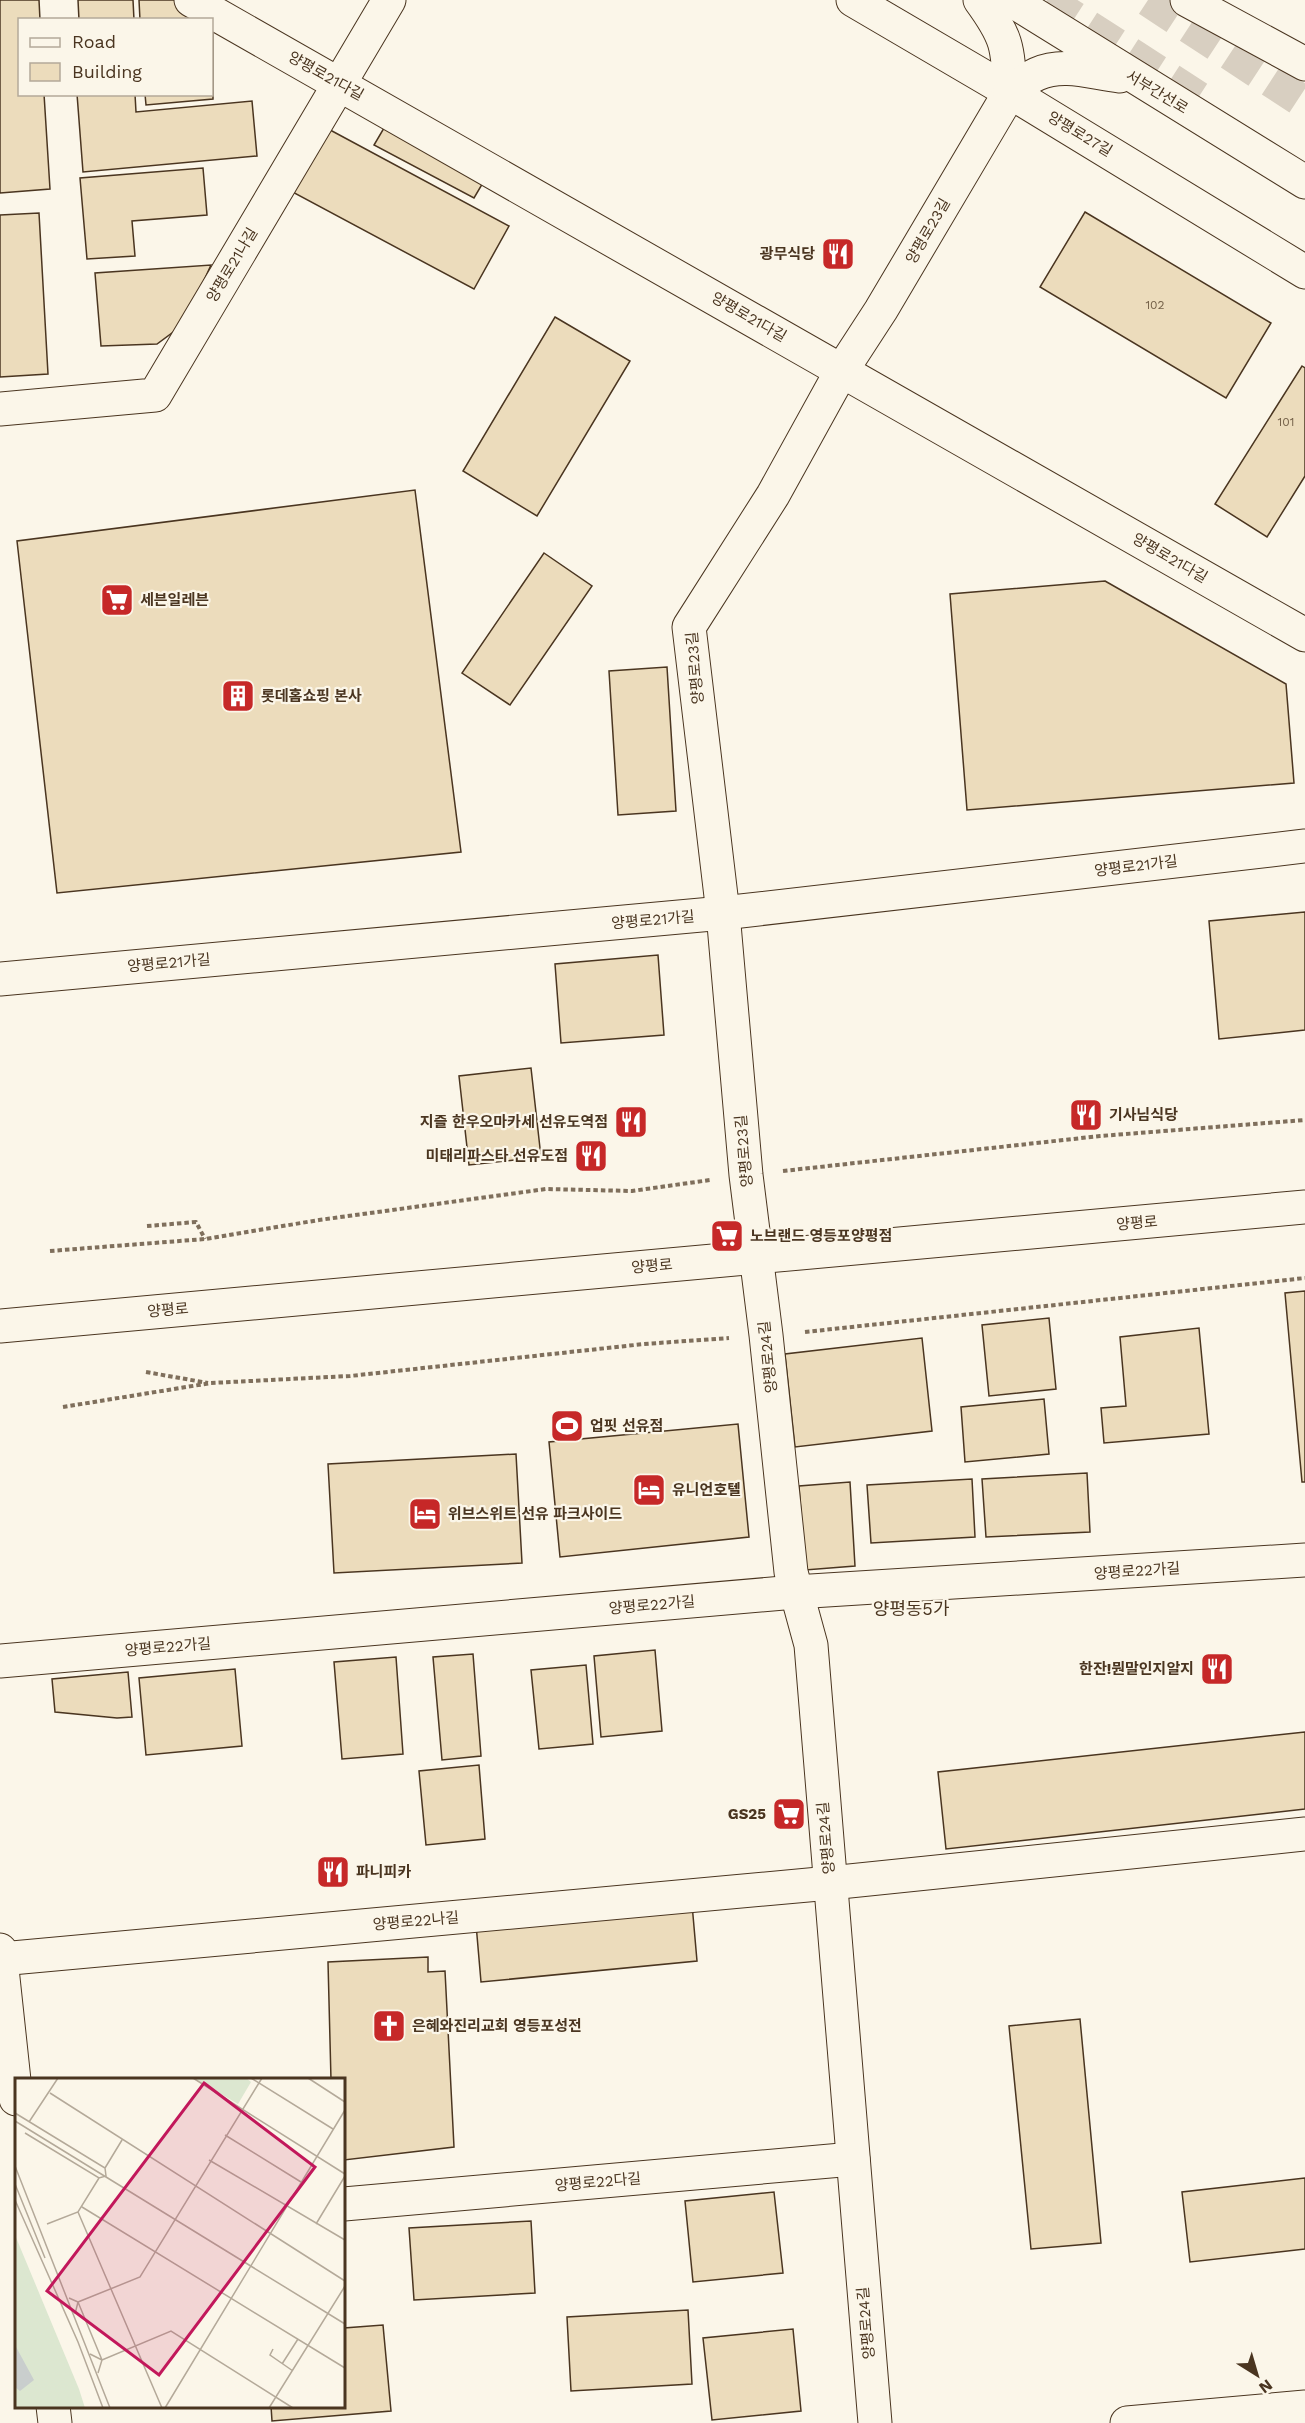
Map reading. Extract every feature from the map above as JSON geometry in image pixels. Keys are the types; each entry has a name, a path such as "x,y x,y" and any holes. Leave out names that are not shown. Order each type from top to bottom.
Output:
{"street":[{"name":"양평로21다길","path":"191,0 1305,635"},
{"name":"양평로21나길","path":"0,409 155,395 388,0"},
{"name":"양평로27길","path":"853,0 1010,92 1305,272"},
{"path":"980,0 1003,34 1008,57 1010,92"},
{"name":"서부간선로","path":"1011,0 1305,182"},
{"path":"1187,0 1305,64"},
{"path":"1010,92 1036,74 1058,68 1074,68 1093,73 1134,78"},
{"name":"양평로23길","path":"755,1257 723,913 689,627 773,495 842,370 881,310 1010,92"},
{"name":"양평로21가길","path":"0,979 723,913 1305,846"},
{"name":"양평로","path":"0,1326 1305,1207"},
{"name":"양평로24길","path":"755,1257 766,1335 791,1572 811,1645 875,2423"},
{"name":"양평로22가길","path":"0,1661 795,1592 1305,1560"},
{"name":"양평로22나길","path":"0,1956 830,1883 1305,1834"},
{"path":"0,1956 15,2090"},
{"name":"양평로22다길","path":"345,2204 853,2159"},
{"path":"1127,2423 1305,2407"},
{"path":"53,2408 55,2423"}],"path":[{"path":"783,1171 1100,1137 1305,1120"},
{"path":"50,1251 205,1239 319,1220 546,1189 632,1191 714,1179"},
{"path":"147,1226 196,1222 205,1239"},
{"path":"803,1332 1305,1278"},
{"path":"63,1407 211,1383 350,1376 644,1344 730,1338"},
{"path":"146,1372 211,1383"}],"building":[{"path":"0,0 39,0 40,18 18,18 18,96 44,96 50,189 0,193"},
{"path":"78,0 133,0 134,18 79,18"},
{"path":"139,0 184,0 213,16 213,18 140,18"},
{"path":"77,96 135,96 136,112 252,101 257,156 83,172"},
{"path":"145,96 213,96 213,99 146,105"},
{"path":"319,124 509,226 474,289 285,188"},
{"path":"384,128 484,181 474,198 374,145"},
{"path":"203,168 207,215 132,221 135,256 87,259 80,178"},
{"path":"1085,212 1271,323 1226,398 1040,287"},
{"path":"39,213 48,374 0,377 0,215"},
{"path":"211,265 184,324 157,344 101,346 95,273"},
{"path":"555,317 630,361 537,516 463,471"},
{"path":"1302,366 1305,368 1305,476 1267,537 1215,504"},
{"name":"롯데홈쇼핑 본사","path":"415,490 461,852 57,893 17,541"},
{"path":"544,553 592,586 510,705 462,673"},
{"path":"1105,581 1286,684 1294,783 967,810 950,594"},
{"path":"667,667 676,811 618,815 609,671"},
{"path":"1305,912 1305,1030 1219,1039 1209,921"},
{"path":"658,955 664,1035 561,1043 555,964"},
{"path":"531,1068 541,1157 469,1165 459,1076"},
{"path":"1305,1291 1305,1482 1302,1482 1285,1293"},
{"path":"1049,1318 1056,1389 989,1396 982,1325"},
{"path":"1199,1328 1209,1434 1104,1443 1101,1408 1126,1406 1120,1337"},
{"path":"922,1338 932,1431 795,1447 785,1354"},
{"path":"1044,1399 1049,1454 965,1462 961,1407"},
{"name":"유니언호텔","path":"738,1424 749,1537 560,1557 549,1442"},
{"name":"위브스위트 선유 파크사이드","path":"516,1454 522,1563 334,1573 328,1464"},
{"path":"1087,1473 1090,1532 986,1537 982,1479"},
{"path":"972,1479 975,1537 871,1543 867,1485"},
{"path":"850,1482 855,1566 805,1570 799,1486"},
{"path":"655,1650 662,1731 601,1737 594,1656"},
{"path":"473,1654 481,1756 442,1760 433,1657"},
{"path":"396,1657 403,1754 342,1759 334,1662"},
{"path":"586,1665 593,1744 539,1749 531,1670"},
{"path":"235,1669 242,1746 146,1755 139,1678"},
{"path":"128,1672 132,1717 117,1718 55,1712 52,1679"},
{"path":"1305,1732 1305,1809 946,1849 938,1772"},
{"path":"479,1765 485,1839 426,1845 419,1771"},
{"path":"692,1904 697,1961 481,1982 476,1924"},
{"name":"은혜와진리교회 영등포성전","path":"428,1957 428,1972 445,1971 454,2147 345,2160 345,2078 331,2078 328,1962"},
{"path":"1080,2019 1101,2243 1031,2249 1009,2026"},
{"path":"1305,2178 1305,2249 1190,2262 1182,2192"},
{"path":"774,2192 783,2273 693,2282 685,2201"},
{"path":"531,2221 535,2293 414,2300 409,2228"},
{"path":"688,2310 692,2384 571,2391 567,2317"},
{"path":"383,2325 391,2411 272,2421 271,2408 345,2408 345,2328"},
{"path":"793,2329 801,2411 712,2420 703,2338"}],"tunnel":[{"path":"1047,0 1202,100"},
{"path":"1148,0 1305,103"}],"place":[{"name":"광무식당","path":"838,254"},
{"name":"세븐일레븐","path":"117,600"},
{"name":"롯데홈쇼핑 본사","path":"238,696"},
{"name":"기사님식당","path":"1086,1115"},
{"name":"지즐 한우오마카세 선유도역점","path":"631,1122"},
{"name":"미태리파스타 선유도점","path":"591,1156"},
{"name":"노브랜드 영등포양평점","path":"727,1236"},
{"name":"업핏 선유점","path":"567,1426"},
{"name":"유니언호텔","path":"649,1490"},
{"name":"위브스위트 선유 파크사이드","path":"425,1514"},
{"name":"한잔!뭔말인지알지","path":"1217,1669"},
{"name":"GS25","path":"789,1814"},
{"name":"파니피카","path":"333,1872"},
{"name":"은혜와진리교회 영등포성전","path":"389,2026"}],"district":[{"name":"양평동5가","path":"911,1608"}]}
